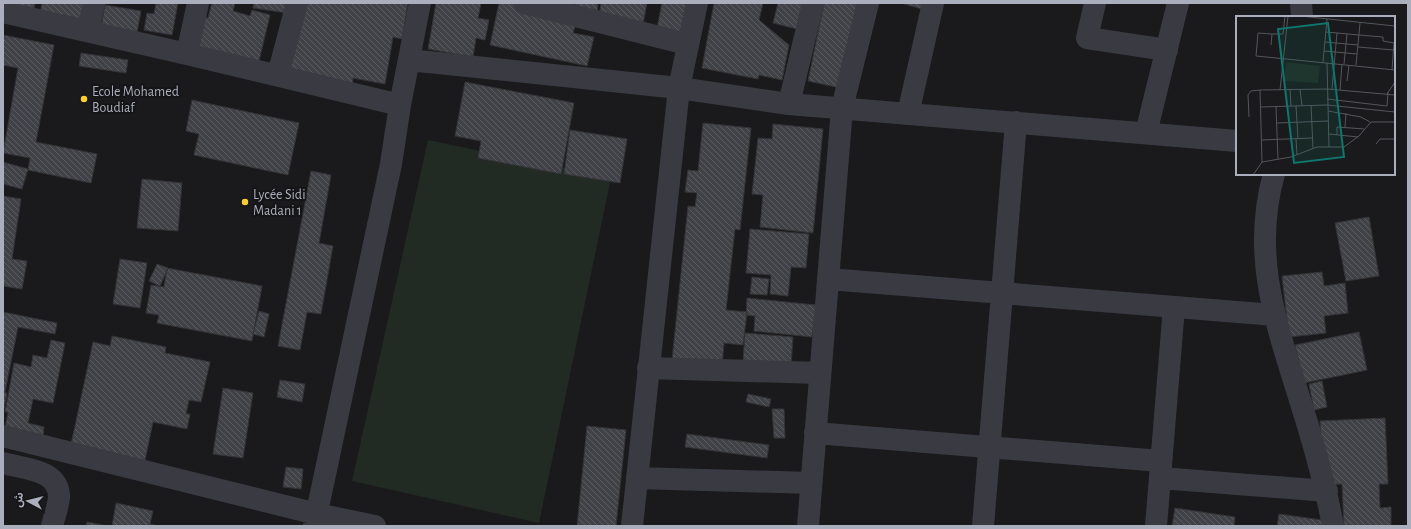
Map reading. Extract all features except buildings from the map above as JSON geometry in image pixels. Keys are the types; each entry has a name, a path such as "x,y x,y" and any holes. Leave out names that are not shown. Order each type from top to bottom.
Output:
{"street":[{"path":"88,31 94,3"},
{"path":"187,54 198,3"},
{"path":"278,75 297,3"},
{"path":"315,520 391,164 400,105 420,3"},
{"path":"524,3 687,44"},
{"path":"632,526 679,88 687,44 697,3"},
{"path":"789,104 813,3"},
{"path":"808,526 842,108 868,3"},
{"path":"908,114 933,3"},
{"path":"1095,3 1086,38 1167,50"},
{"path":"1146,133 1178,3"},
{"path":"1301,3 1302,16"},
{"path":"3,12 278,75 400,105"},
{"path":"409,60 679,88 789,104 1236,141"},
{"path":"983,526 1016,122"},
{"path":"1274,175 1269,192 1265,225 1266,272 1274,315 1327,491 1333,526"},
{"path":"828,279 1274,315"},
{"path":"1156,526 1174,307"},
{"path":"648,368 820,373"},
{"path":"815,433 990,448 1327,491"},
{"path":"3,436 315,520 375,526"},
{"path":"3,463 49,475 57,484 59,497 52,526"},
{"path":"637,478 811,483"}],"shaded area":[{"path":"428,140 611,178 539,523 352,481"}],"place":[{"name":"Ecole Mohamed Boudiaf","path":"84,99"},
{"name":"Lycée Sidi Madani 1","path":"245,202"}]}
